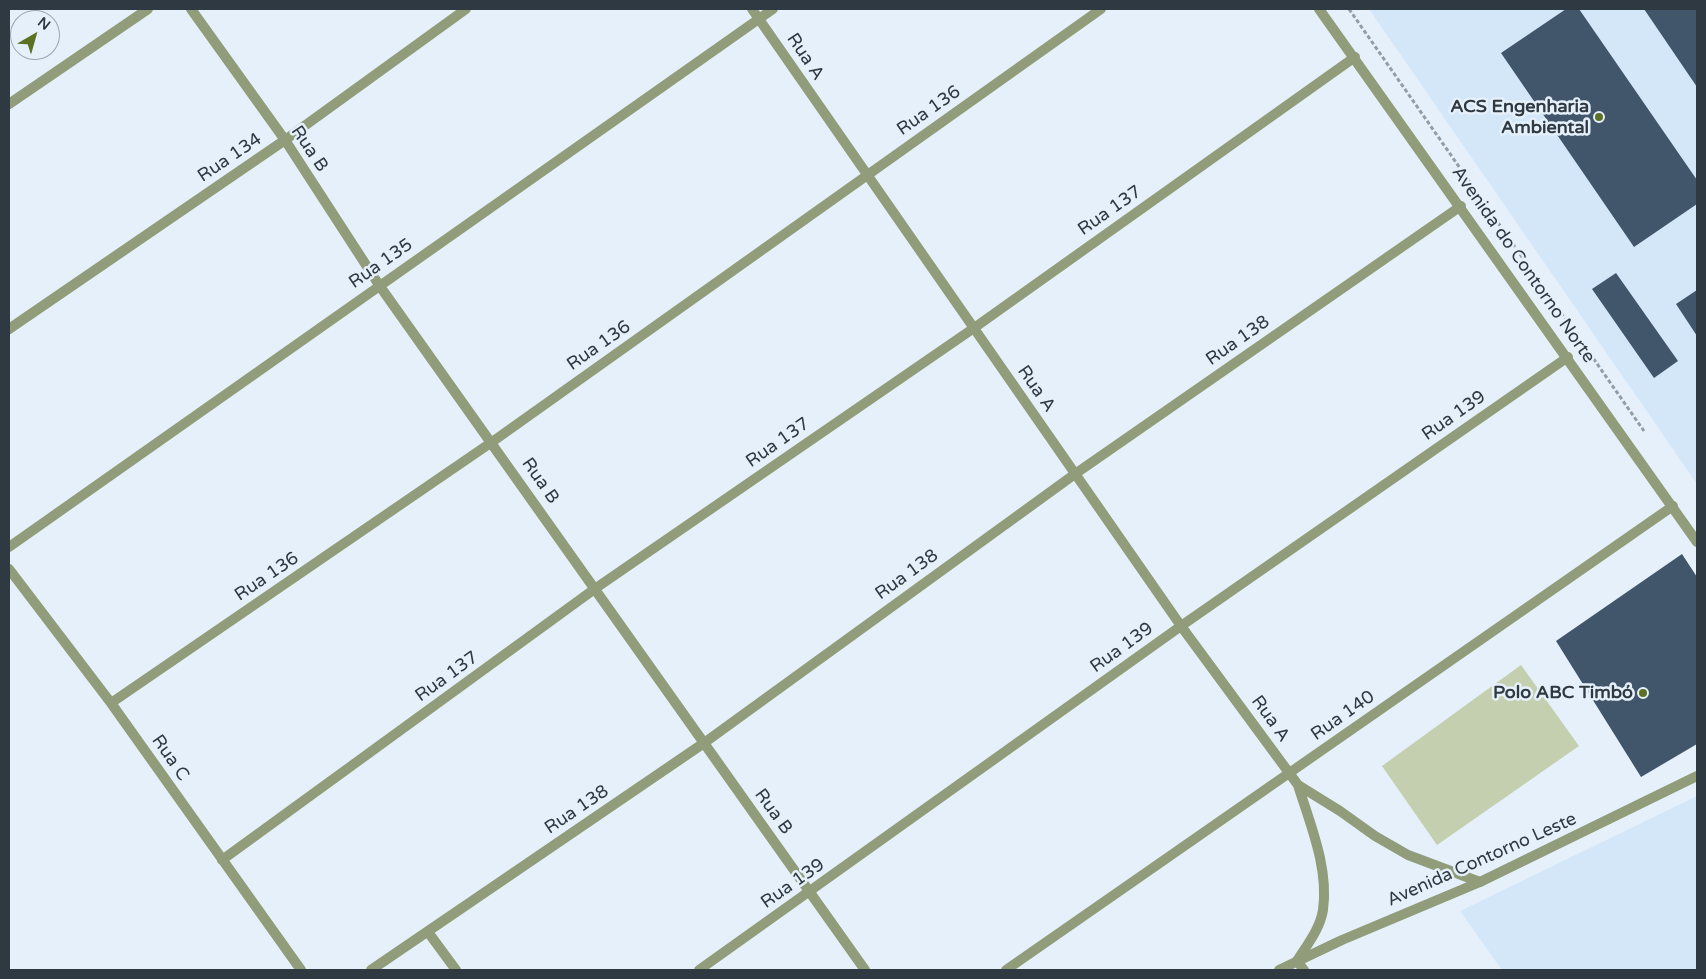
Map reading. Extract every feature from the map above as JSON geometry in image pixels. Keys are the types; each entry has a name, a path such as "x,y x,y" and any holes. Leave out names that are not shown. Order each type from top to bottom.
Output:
{"street":[{"path":"9,104 148,9"},
{"name":"Rua B","path":"191,9 284,140 379,284 865,970"},
{"name":"Rua 134","path":"9,329 284,140 466,9"},
{"name":"Rua A","path":"752,9 1181,626 1298,785 1317,847 1324,880 1323,910 1316,932 1297,961"},
{"name":"Rua 135","path":"9,547 379,284 773,9"},
{"name":"Rua 136","path":"111,703 492,442 1101,9"},
{"name":"Avenida do Contorno Norte","path":"1319,9 1461,206 1697,542"},
{"name":"Rua 137","path":"222,860 596,588 974,328 1355,57"},
{"name":"Rua 138","path":"371,970 704,742 1075,474 1461,206"},
{"name":"Rua 139","path":"699,970 811,892 1181,626 1568,357"},
{"name":"Rua 140","path":"1006,970 1673,506"},
{"name":"Rua C","path":"9,569 111,703 301,970"},
{"name":"Avenida Contorno Leste","path":"1279,970 1480,882 1697,776"},
{"name":"Rua A","path":"1298,785 1340,811 1375,836 1408,855 1480,882"},
{"path":"428,932 456,970"},
{"path":"1297,961 1304,970"}],"path":[{"path":"1349,9 1646,434"}],"shaded area":[{"path":"1369,9 1697,9 1697,484"},
{"path":"1697,796 1697,970 1502,970 1460,911"}],"green space":[{"path":"1521,665 1579,746 1437,845 1382,766"}],"building":[{"name":"ACS Engenharia Ambiental","path":"1566,9 1579,9 1697,180 1697,204 1634,247 1501,53"},
{"path":"1644,9 1697,9 1697,87"},
{"path":"1616,273 1678,361 1654,378 1592,289"},
{"path":"1697,290 1697,336 1676,304"},
{"name":"Polo ABC Timbó","path":"1682,554 1697,577 1697,744 1641,777 1556,641"}],"place":[{"name":"ACS Engenharia Ambiental","path":"1599,117"},
{"name":"Polo ABC Timbó","path":"1643,693"}]}
